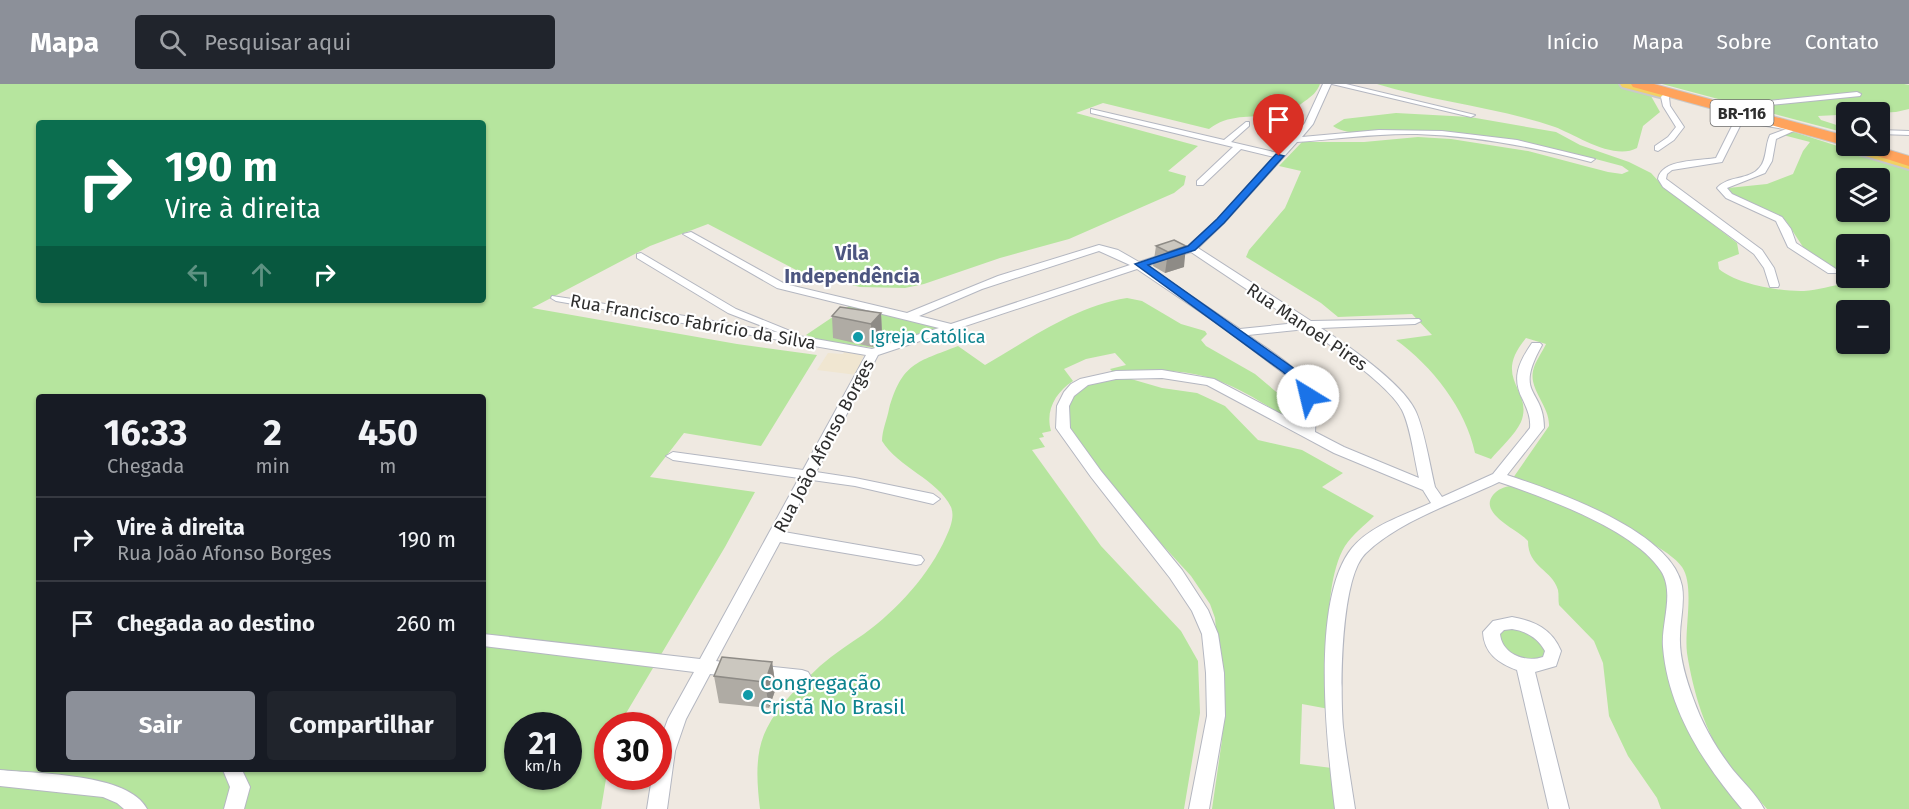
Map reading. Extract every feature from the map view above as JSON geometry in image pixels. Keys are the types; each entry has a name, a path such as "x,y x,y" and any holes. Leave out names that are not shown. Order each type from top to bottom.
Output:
{"highway":[{"name":"BR-116","path":"1638,84 1836,141"},
{"name":"BR-116","path":"1656,84 1739,112 1836,133"},
{"path":"1890,147 1909,153"},
{"path":"1889,156 1909,163"}],"main road":[{"path":"1626,84 1836,141"},
{"path":"1886,156 1909,163"}],"street":[{"name":"Rua João Afonso Borges","path":"657,809 662,769 671,736 704,668 873,353 1192,248 1221,221 1295,140 1314,115 1327,84"},
{"path":"1336,84 1471,115"},
{"path":"1739,112 1857,94"},
{"path":"1658,148 1677,134 1680,129 1678,120 1666,104 1667,95"},
{"path":"1716,109 1739,112 1788,128"},
{"path":"1094,111 1279,156"},
{"path":"1739,112 1719,160 1669,168 1663,173 1662,179 1666,185 1758,252 1769,268 1774,285"},
{"path":"1224,144 1246,124"},
{"path":"1890,124 1907,133"},
{"path":"1788,128 1773,137 1768,163 1763,170 1753,176 1725,184 1722,188 1729,195 1779,219 1784,224 1792,245 1832,271"},
{"path":"1295,140 1382,132 1448,134 1530,144 1591,159"},
{"path":"1890,132 1907,133"},
{"path":"1200,183 1238,147"},
{"path":"688,234 781,286 952,328"},
{"path":"908,317 944,299 987,282 1100,248 1112,250 1140,264 1302,383 1310,405 1308,435"},
{"name":"Rua Manoel Pires","path":"1192,248 1363,363 1398,394 1409,411 1428,487"},
{"path":"641,256 738,314 831,347 873,353"},
{"name":"Rua Francisco Fabrício da Silva","path":"556,298 685,319 831,347"},
{"path":"1236,333 1307,325 1415,321"},
{"path":"1345,809 1334,725 1335,626 1342,581 1353,557 1368,541 1386,528 1498,477 1537,428 1536,415 1521,379 1523,370 1536,345"},
{"path":"1199,809 1216,716 1215,673 1208,628 1200,610 1176,574 1063,428 1063,406 1075,387 1091,380 1129,374 1169,375 1219,385 1308,435 1428,487 1439,504"},
{"path":"674,456 879,486 933,500"},
{"path":"1498,477 1539,491 1613,527 1642,543 1663,561 1670,571 1677,599 1671,648 1688,712 1699,738 1716,764 1754,809"},
{"path":"776,536 916,560"},
{"path":"486,640 704,668 801,677"},
{"path":"1525,665 1558,809"},
{"path":"234,772 240,787 234,809"},
{"path":"0,778 104,789 124,796 137,809"}],"shaded area":[{"path":"844,352 864,355 862,359 865,360 857,375 817,370 828,353 843,354"}],"green space":[{"path":"0,84 1320,84 1312,96 1293,109 1268,115 1232,119 1220,122 1209,129 1103,103 1076,113 1198,146 1168,171 1186,176 1184,185 1174,193 1069,239 1000,258 924,284 905,288 860,287 800,272 708,224 650,246 532,308 737,344 817,355 761,446 684,433 650,477 755,492 627,712 594,712 594,790 604,790 601,809 0,809"},
{"path":"1377,84 1619,84 1651,96 1660,112 1643,126 1637,148 1617,151 1595,145 1533,120"},
{"path":"1662,84 1909,85 1909,109 1890,112 1890,102 1836,102 1836,115 1818,116 1821,120 1836,125 1836,130"},
{"path":"1396,113 1470,117 1556,132 1580,145 1629,162 1651,173 1663,186 1737,243 1739,254 1718,262 1719,269 1748,283 1784,290 1804,291 1836,285 1836,288 1890,288 1890,234 1836,234 1836,269 1807,253 1786,221 1734,196 1728,188 1767,184 1793,174 1803,151 1810,142 1783,135 1794,132 1836,146 1836,156 1869,156 1909,169 1909,809 1767,809 1728,764 1713,739 1701,711 1693,682 1686,643 1688,585 1682,567 1671,556 1630,531 1513,478 1549,426 1533,378 1535,364 1546,344 1526,338 1516,352 1512,374 1524,411 1518,427 1491,459 1475,453 1464,420 1446,390 1422,362 1396,340 1432,335 1412,314 1338,317 1321,303 1246,257 1249,250 1285,208 1301,171 1279,166 1302,142 1364,142 1418,137 1451,139 1528,151 1608,172 1622,174 1629,171 1622,166 1597,159 1496,138 1419,131 1362,133 1341,130 1333,126 1344,119"},
{"path":"1127,298 1142,301 1181,324 1205,331 1207,334 1201,340 1206,346 1255,374 1293,406 1305,408 1304,428 1241,391 1207,377 1167,371 1114,373 1110,369 1126,365 1115,353 1086,359 1064,369 1073,381 1053,402 1050,416 1051,431 1042,433 1044,437 1039,438 1045,447 1032,450 1101,546 1181,631 1198,661 1200,713 1184,809 760,809 757,779 758,758 767,728 777,711 820,666 876,625 900,603 931,565 950,526 952,511 945,497 889,450 882,441 894,394 906,373 922,361 958,346 985,365 1071,316 1089,308"},
{"path":"849,306 941,327 875,348 820,340 806,335"},
{"path":"1109,379 1131,379 1162,388 1197,393 1225,406 1258,440 1302,450 1343,473 1322,487 1374,516 1345,546 1333,581 1328,624 1329,709 1302,704 1300,764 1332,768 1341,809 1212,809 1222,740 1223,710 1215,618 1210,604 1191,576 1157,539 1076,440 1068,423 1068,405 1078,388"},
{"path":"1510,486 1548,498 1629,538 1640,546 1666,576 1668,596 1665,647 1747,809 1661,809 1657,798 1628,756 1609,716 1603,663 1594,641 1559,605 1555,583 1532,557 1528,541 1501,521 1491,509 1490,502 1493,495"},
{"path":"1514,626 1549,645 1545,661 1512,658 1495,632"}],"building":[{"path":"1174,240 1186,246 1168,252 1156,246"},
{"path":"840,307 881,313 871,324 832,316"},
{"path":"722,657 772,662 765,682 714,676"}],"place":[{"name":"Igreja Católica","path":"858,337"},
{"name":"Congregação Cristã No Brasil","path":"748,695"}],"district":[{"name":"Vila Independência","path":"852,264"}],"route":[{"path":"1279,156 1221,221 1192,248 1140,264 1287,370 1302,383 1308,396"}]}
